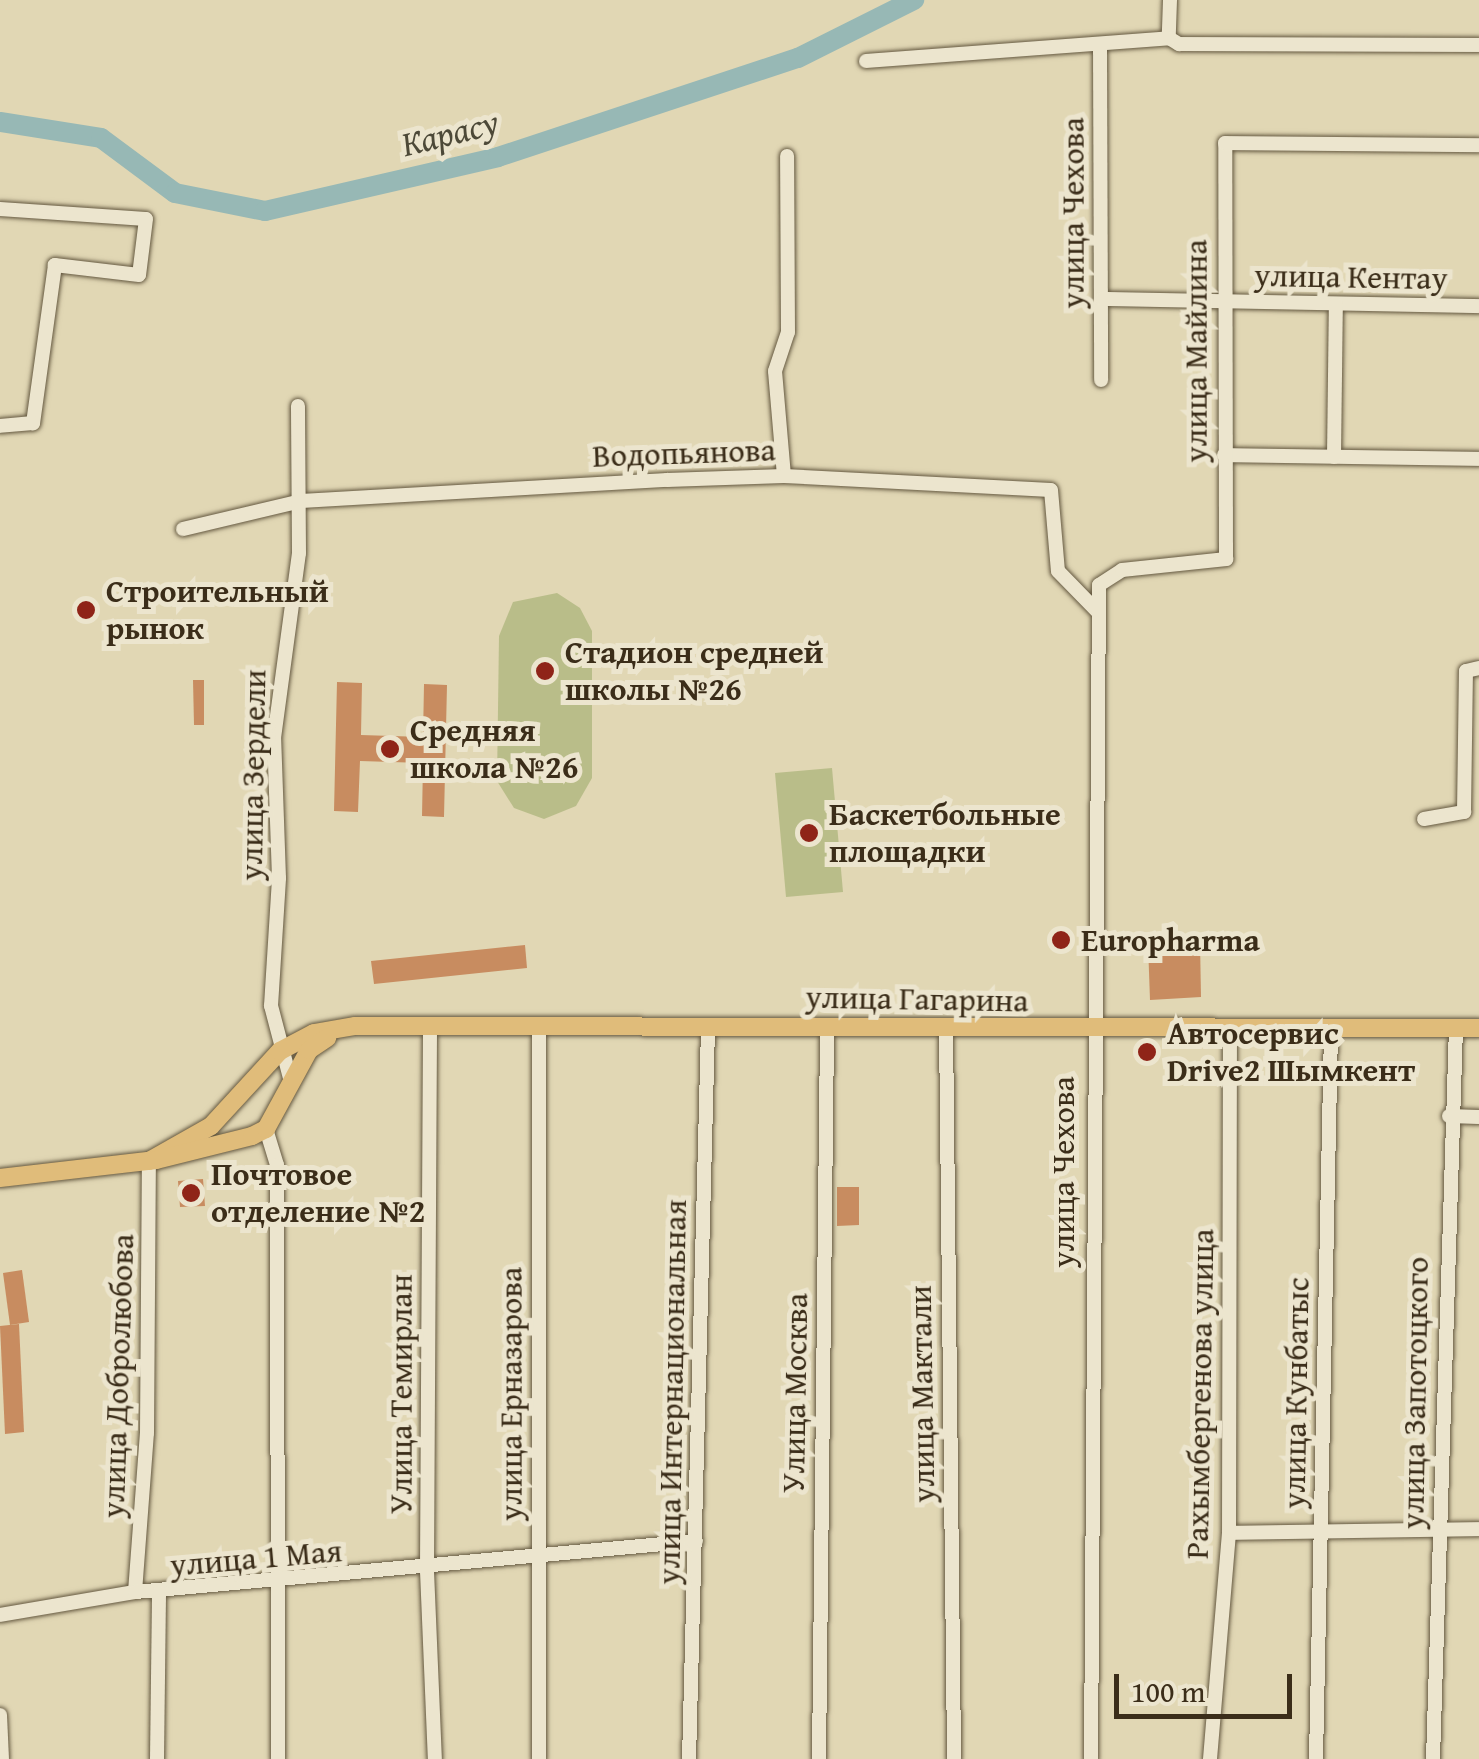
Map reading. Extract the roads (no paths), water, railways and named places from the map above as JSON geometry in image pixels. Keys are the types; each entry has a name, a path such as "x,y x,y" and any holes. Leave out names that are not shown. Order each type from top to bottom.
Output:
{"main road":[{"name":"улица Гагарина","path":"149,1161 211,1126 280,1051 314,1033 355,1026 430,1030 827,1027 1090,1032 1479,1028"},
{"path":"266,1129 319,1041 355,1026"},
{"path":"252,1082 278,1106"},
{"path":"211,1126 220,1144"},
{"name":"улица Гагарина","path":"0,1178 149,1161 266,1129"}],"street":[{"path":"1170,0 1174,41"},
{"path":"866,61 1174,41 1479,45"},
{"name":"улица Чехова","path":"1100,46 1101,380"},
{"name":"улица Майлина","path":"1099,585 1122,570 1226,559 1220,302 1225,142 1479,144"},
{"path":"784,476 775,370 788,332 786,156"},
{"path":"0,209 146,219 139,274 55,265 33,424 0,426"},
{"name":"улица Кентау","path":"1102,299 1479,306"},
{"path":"1334,456 1336,304"},
{"name":"улица Зердели","path":"291,1082 271,1006 280,878 274,738 302,502 298,406"},
{"path":"1224,455 1479,459"},
{"name":"Водопьянова","path":"184,529 302,502 784,476 1051,490 1058,571 1098,612"},
{"name":"улица Чехова","path":"1091,1759 1090,1032 1099,585"},
{"path":"1424,819 1464,812 1466,671 1479,668"},
{"name":"улица Интернациональная","path":"689,1759 708,1027"},
{"name":"Улица Москва","path":"818,1759 827,1027"},
{"name":"улица Мактали","path":"946,1028 954,1759"},
{"name":"Рахымбергенова улица","path":"1210,1759 1229,1533 1230,1028"},
{"name":"улица Кунбатыс","path":"1316,1759 1331,1028"},
{"name":"улица Запотоцкого","path":"1434,1759 1448,1116 1456,1028"},
{"name":"Улица Темирлан","path":"430,1030 427,1571 435,1759"},
{"name":"улица Ерназарова","path":"539,1030 539,1759"},
{"path":"1448,1116 1479,1117"},
{"path":"266,1129 276,1165 278,1759"},
{"name":"улица Добролюбова","path":"135,1592 146,1466 149,1161"},
{"path":"1229,1533 1479,1529"},
{"name":"улица 1 Мая","path":"0,1615 135,1592 427,1571 696,1541"},
{"path":"158,1759 159,1593"},
{"path":"0,1716 2,1759"}],"waterway":[{"name":"Карасу","path":"0,122 101,138 175,193 265,211 498,157 798,58 914,0"}],"place":[{"name":"Строительный рынок","path":"86,610"},
{"name":"Стадион средней школы №26","path":"545,671"},
{"name":"Средняя школа №26","path":"390,749"},
{"name":"Баскетбольные площадки","path":"809,833"},
{"name":"Europharma","path":"1061,940"},
{"name":"Автосервис Drive2 Шымкент","path":"1147,1052"},
{"name":"Почтовое отделение №2","path":"191,1193"}]}
